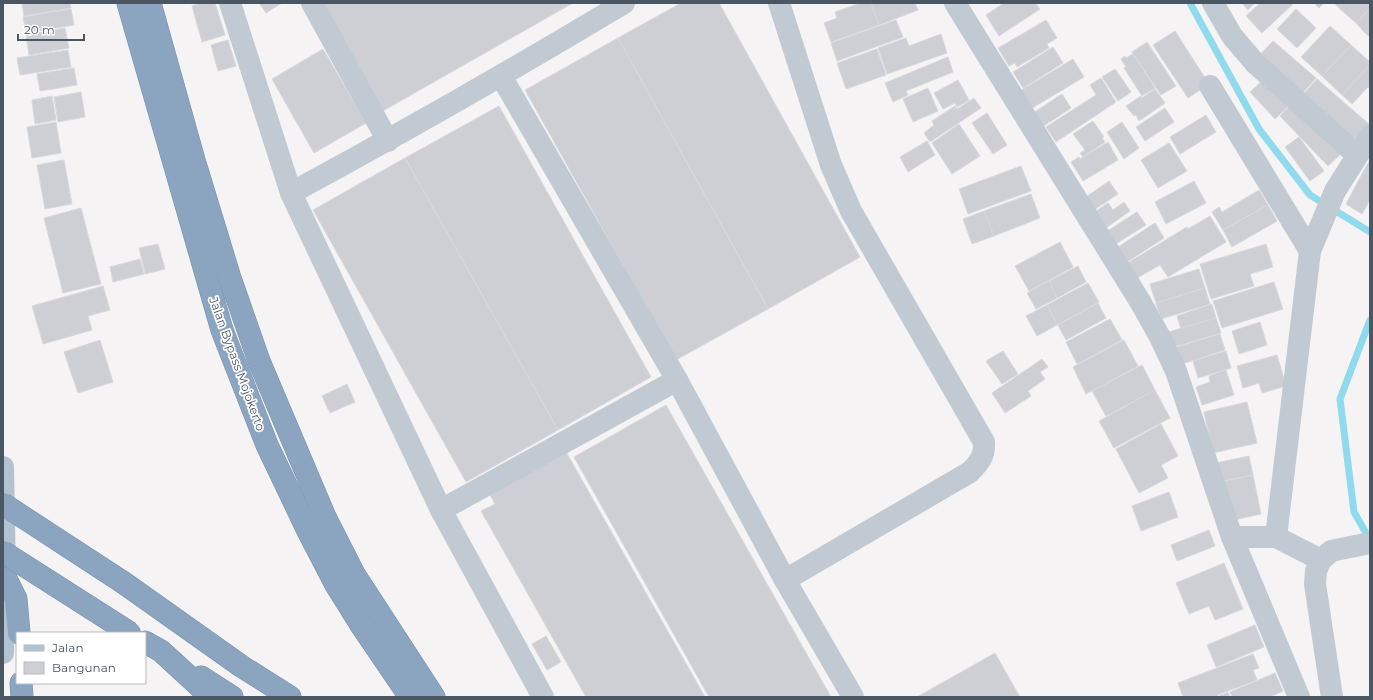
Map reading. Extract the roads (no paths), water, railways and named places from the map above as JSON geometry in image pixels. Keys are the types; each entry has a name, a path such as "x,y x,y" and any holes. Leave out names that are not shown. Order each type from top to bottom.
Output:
{"highway":[{"name":"Jalan Bypass Mojokerto","path":"128,3 222,330 267,445 308,531 336,585 410,697"},
{"name":"Jalan Bypass Mojokerto","path":"150,3 194,160 230,278 259,361 332,531 354,574 434,697"},
{"path":"3,504 124,583 241,666 290,697"},
{"path":"3,552 128,632"},
{"path":"5,577 16,599 19,632"},
{"path":"153,647 211,697"},
{"path":"153,647 232,697"},
{"path":"21,684 22,697"}],"main road":[{"path":"3,467 5,577 3,653"}],"street":[{"path":"230,3 291,193 441,510 543,697"},
{"path":"312,3 388,141"},
{"path":"291,193 388,141 624,3"},
{"path":"779,3 831,164 851,211 984,442 984,449 980,462 970,472 785,580"},
{"path":"955,3 1141,303 1161,339 1176,372 1232,537 1299,697"},
{"path":"1213,3 1232,36 1255,63 1357,155"},
{"path":"501,76 677,380 785,580 853,697"},
{"path":"1210,86 1310,251"},
{"path":"1276,537 1310,251 1335,191 1370,136"},
{"path":"441,510 677,380"},
{"path":"1232,537 1276,537 1321,560"},
{"path":"1332,697 1315,584 1316,571 1321,560 1331,551 1362,544"}],"waterway":[{"path":"1190,3 1259,129 1310,195 1370,232"},
{"path":"1370,320 1340,399 1354,512 1370,540"}]}
